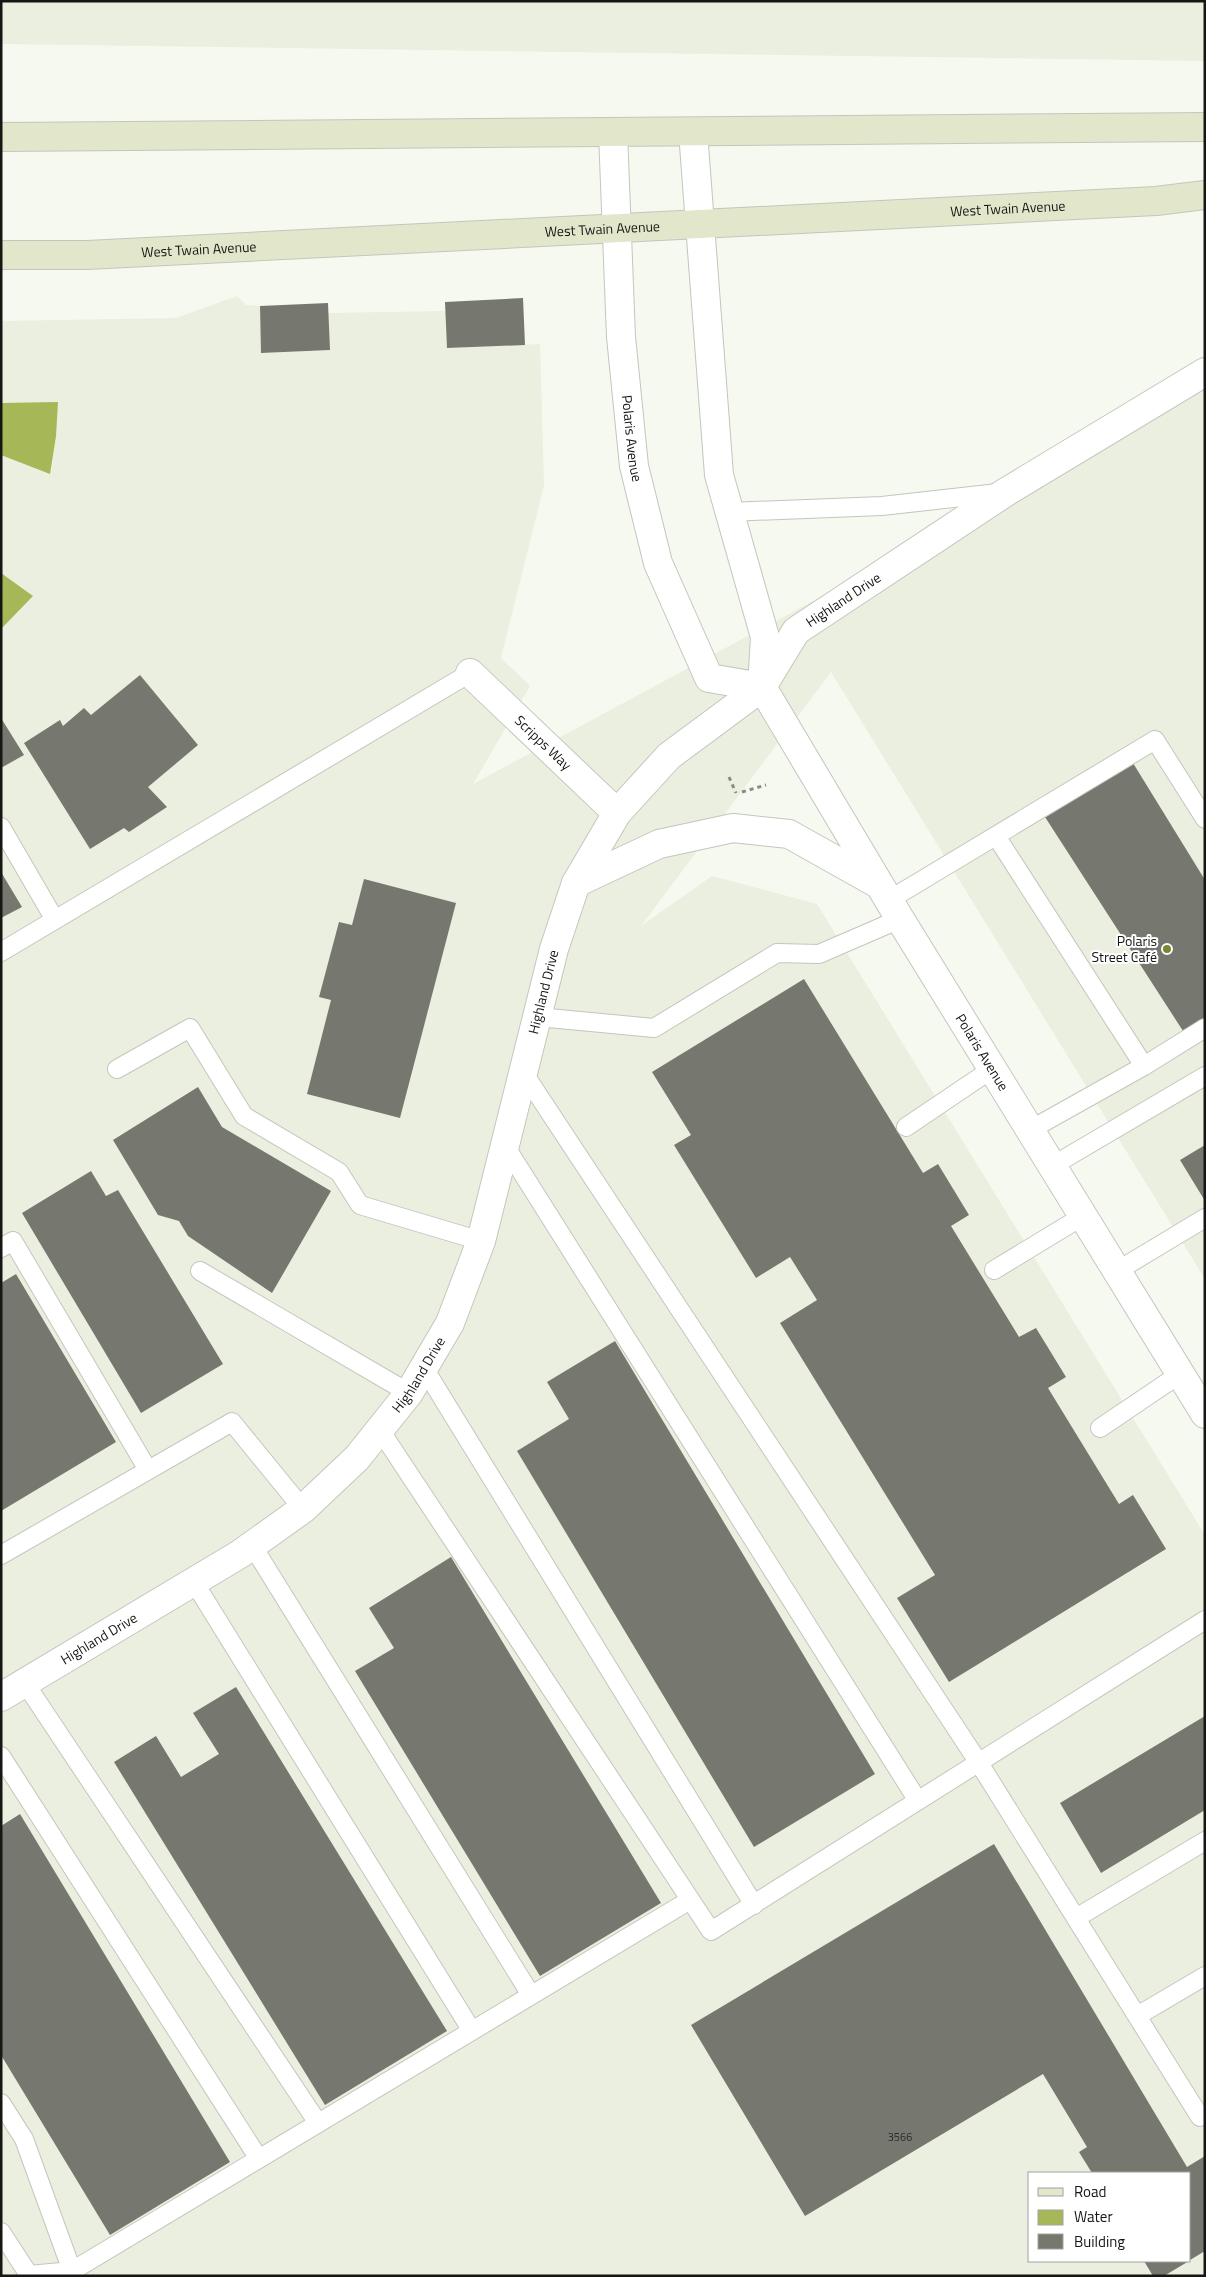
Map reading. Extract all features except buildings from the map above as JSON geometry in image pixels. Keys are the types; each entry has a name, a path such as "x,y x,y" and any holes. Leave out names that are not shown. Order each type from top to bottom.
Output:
{"main road":[{"path":"1,137 1205,127"},
{"name":"West Twain Avenue","path":"1,255 87,255 617,229 1156,201 1205,195"}],"street":[{"path":"693,132 719,475 765,637 762,687"},
{"name":"Polaris Avenue","path":"613,133 621,337 634,466 658,563 709,678 762,687 889,901 1205,1414"},
{"name":"Highland Drive","path":"1,1696 194,1582 252,1545 303,1509 357,1458 409,1393 450,1323 481,1241 554,949 576,883 617,813 669,756 762,687 796,630 1006,492 1205,372"},
{"name":"Scripps Way","path":"470,673 617,813"},
{"path":"576,883 659,844 733,828 789,834 889,901"}],"lane":[{"path":"728,512 882,506 1006,492"},
{"path":"1,952 470,673"},
{"path":"538,1017 654,1028 777,953 819,954 889,901 1155,740 1205,819"},
{"path":"1,827 55,920"},
{"path":"996,836 1144,1066"},
{"path":"117,1069 190,1028 244,1116 339,1172 360,1205 481,1241"},
{"path":"1030,1130 1144,1066 1205,1028"},
{"path":"906,1126 992,1069"},
{"path":"523,1072 979,1763 1200,2117 1205,2115"},
{"path":"1052,1166 1205,1076"},
{"path":"504,1144 918,1801"},
{"path":"994,1270 1083,1216"},
{"path":"1117,1271 1205,1218"},
{"path":"1,1248 13,1241 148,1470"},
{"path":"200,1271 409,1393"},
{"path":"424,1368 754,1905"},
{"path":"1100,1428 1180,1374"},
{"path":"1,1555 232,1422 303,1509"},
{"path":"380,1430 711,1932 1205,1620"},
{"path":"252,1545 532,1994"},
{"path":"194,1582 472,2031"},
{"path":"25,1683 318,2124"},
{"path":"1,1756 259,2159"},
{"path":"1076,1918 1205,1841"},
{"path":"1,2232 29,2275 72,2270 690,1900"},
{"path":"1137,2016 1205,1976"},
{"path":"1,2103 24,2139 72,2270"}],"path":[{"path":"729,777 737,793"}],"shaded area":[{"path":"1,1 1205,1 1205,61 1,44"},
{"path":"237,296 246,305 260,306 262,353 329,350 328,313 446,311 448,348 540,344 544,486 501,658 530,686 473,784 1205,390 1205,1279 831,672 641,926 712,876 817,904 1205,1535 1205,2276 1,2276 1,321 176,318"}],"water":[{"path":"58,402 56,436 50,474 1,455 1,403"},
{"path":"1,573 33,596 1,629"}],"place":[{"name":"Polaris Street Café","path":"1167,949"}]}
